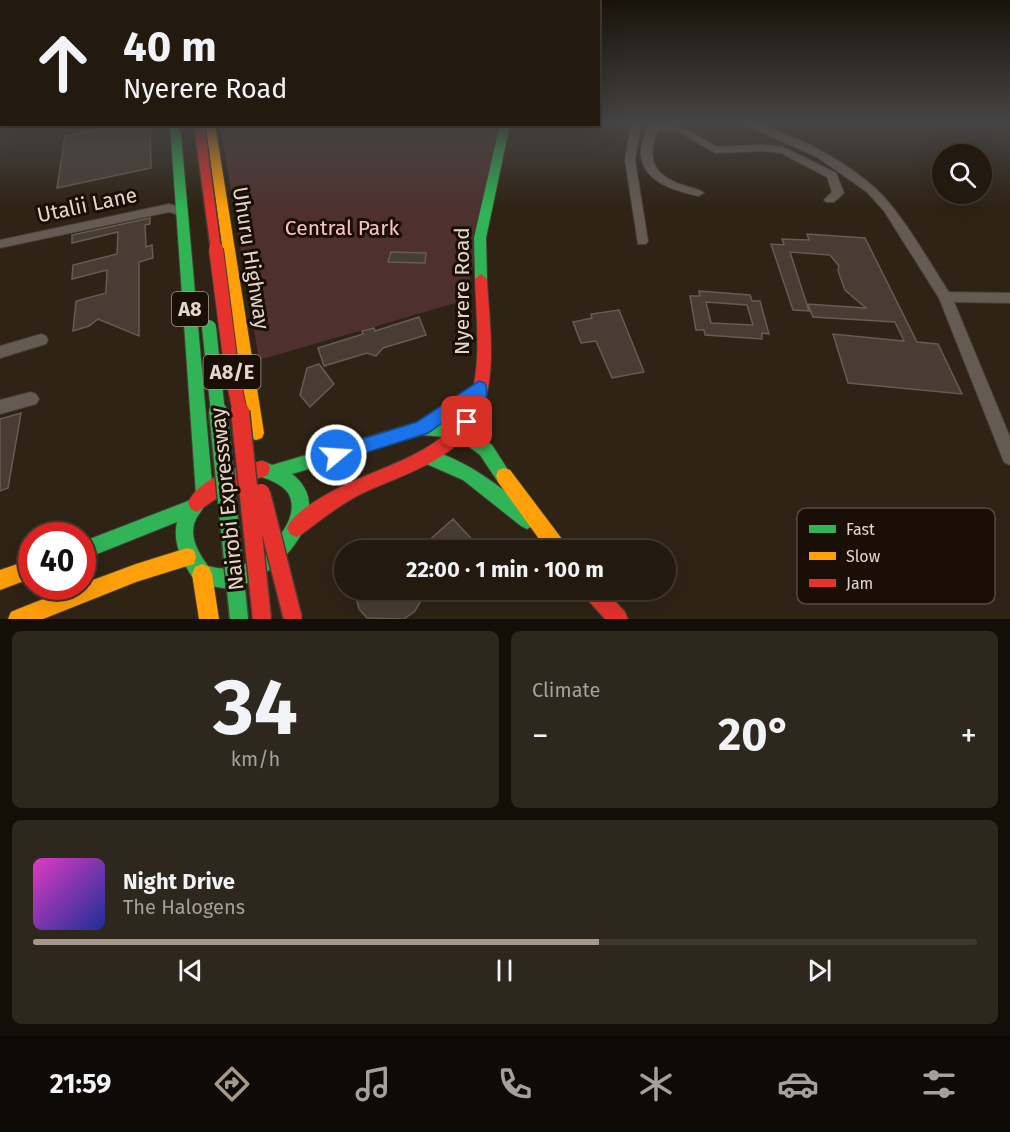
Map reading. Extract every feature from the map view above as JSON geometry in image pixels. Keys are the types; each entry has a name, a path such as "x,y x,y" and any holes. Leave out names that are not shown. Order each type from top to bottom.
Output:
{"main road":[{"name":"A8","path":"177,152 204,494"},
{"path":"190,152 198,241"},
{"name":"Nairobi Expressway","path":"203,152 232,373 242,423 262,619"},
{"name":"Uhuru Highway","path":"215,152 269,470"},
{"name":"Nyerere Road","path":"296,528 336,498 428,457 460,431 475,409 483,372 480,238 499,152"},
{"name":"Nairobi Expressway","path":"207,312 239,619"},
{"path":"422,428 479,388"},
{"path":"475,409 486,450"},
{"path":"242,423 293,619"},
{"path":"209,619 202,574 188,557 184,543 186,525 194,507 204,494 231,475 247,470 269,470 422,428 439,427 460,431 486,450 551,540"},
{"path":"428,457 445,460 460,467 549,540"},
{"path":"269,470 286,478 295,487 300,513 296,528 287,545 276,590 277,609"},
{"path":"96,545 194,507"},
{"path":"202,574 232,579 252,573 272,561 287,545"},
{"path":"18,619 136,573 188,557"},
{"path":"0,580 18,573"},
{"path":"601,600 618,619"}],"street":[{"path":"631,152 630,160 642,241"},
{"path":"646,152 646,157 660,178 668,184 698,193"},
{"path":"785,152 832,175 838,194 830,200"},
{"path":"814,152 871,190 901,227 945,297 1010,457"},
{"name":"Utalii Lane","path":"0,244 169,208 182,212"},
{"path":"945,297 1010,298"},
{"path":"0,351 41,340"},
{"path":"0,407 32,399"}],"green space":[{"name":"Central Park","path":"224,152 496,152 466,300 259,360"}],"building":[{"path":"63,152 151,152 151,168 57,188"},
{"path":"150,218 150,224 145,225 146,247 152,245 153,258 139,262 139,336 98,319 89,326 73,331 76,301 106,293 107,270 72,279 73,265 117,254 118,232 72,243 72,235"},
{"path":"807,234 865,238 917,342 938,344 962,394 848,383 833,334 904,341 895,322 813,317 808,304 866,308 845,290 838,271 839,266 830,255 790,252 809,311 793,310 771,244 784,245 782,239 809,240"},
{"path":"391,252 426,253 425,263 388,262"},
{"path":"699,291 750,295 752,301 760,301 769,334 762,333 762,339 705,335 704,330 696,330 690,296 700,296","holes":["706,302 747,305 753,325 711,323"]},
{"path":"619,310 644,372 612,378 596,341 581,343 573,322 592,318 591,314"},
{"path":"419,317 426,335 383,348 376,356 367,353 324,366 318,348 363,334 362,331 374,328 375,331"},
{"path":"319,364 334,384 310,407 300,395 307,368"},
{"path":"21,413 8,488 0,491 0,419"},
{"path":"453,519 473,540 429,540"},
{"path":"357,600 421,600 415,611 404,619 367,618 359,609"}],"traffic: fast":[{"path":"177,152 204,494"},
{"path":"481,279 480,238 499,152"},
{"path":"209,327 239,619"},
{"path":"276,471 422,428 460,431 486,450 504,476"},
{"path":"428,457 469,474 527,520"},
{"path":"197,503 190,513 184,531 184,539 195,565 202,574 218,578 234,578 246,574 273,557 293,532 299,518 300,504 296,490 290,482 262,469"},
{"path":"96,546 194,507"}],"traffic: slow":[{"path":"214,152 256,433"},
{"path":"423,427 479,388"},
{"path":"504,476 551,540"},
{"path":"18,619 136,573 187,557"},
{"path":"0,580 18,573"},
{"path":"202,574 209,619"}],"traffic: jam":[{"path":"203,152 232,373 242,423 262,619"},
{"path":"296,528 337,498 435,451 452,439 466,424 475,407 482,376 481,279"},
{"path":"197,503 227,481 262,469"},
{"path":"261,493 293,619"},
{"path":"601,600 618,619"}],"route":[{"path":"336,455 422,428 479,388 475,409 467,422"}]}
